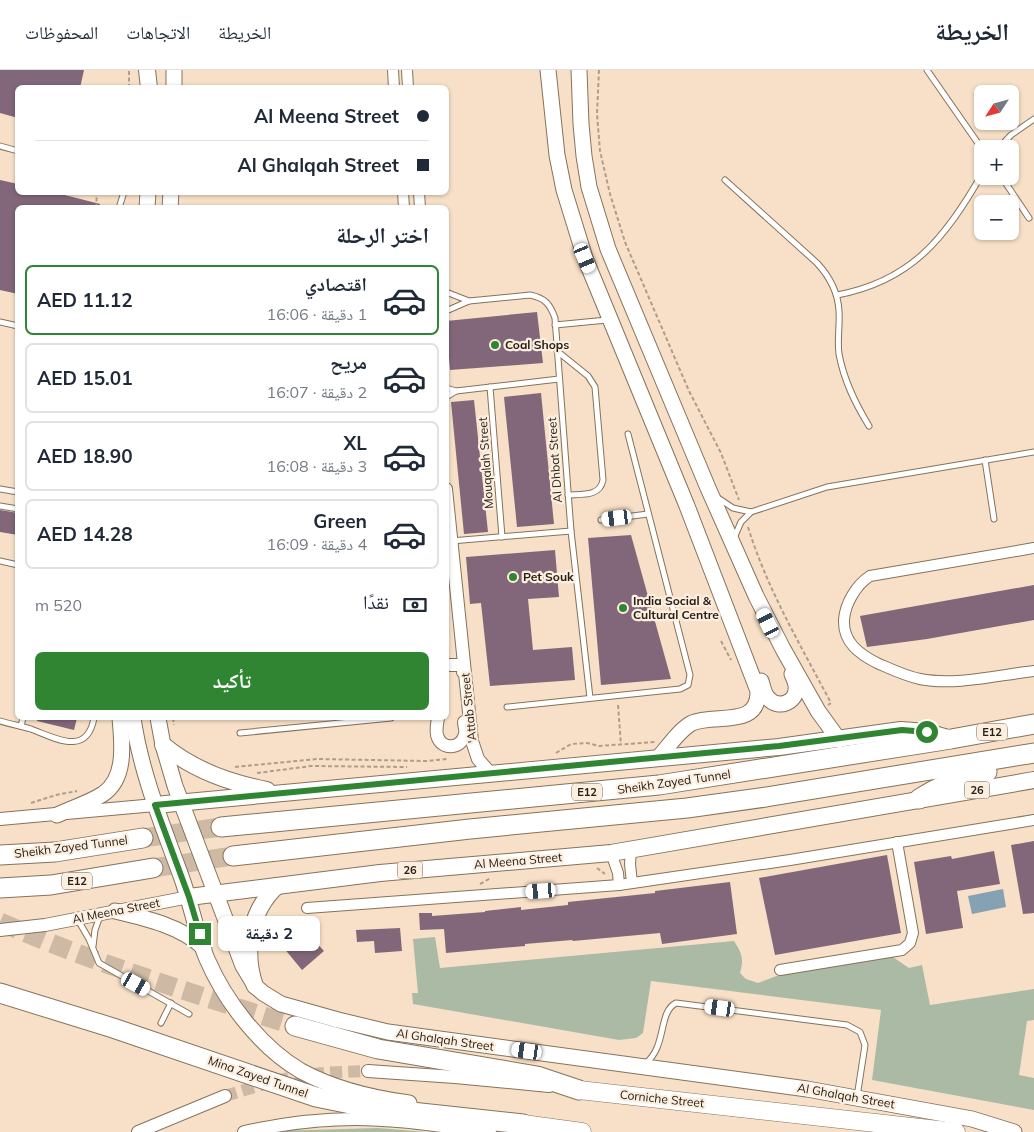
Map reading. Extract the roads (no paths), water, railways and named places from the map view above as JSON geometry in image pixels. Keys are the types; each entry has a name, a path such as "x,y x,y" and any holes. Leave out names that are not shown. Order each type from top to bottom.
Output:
{"highway":[{"name":"Sheikh Zayed Tunnel","path":"221,827 659,785 951,739 1034,723"},
{"name":"Sheikh Zayed Tunnel","path":"233,856 461,830 688,808 1034,753"},
{"path":"919,799 957,779 1034,762"},
{"name":"Sheikh Zayed Tunnel","path":"0,855 55,852 143,838"},
{"name":"E12","path":"0,888 51,885 154,868"},
{"name":"Mina Zayed Tunnel","path":"0,993 113,1028 316,1097 365,1107 523,1124"},
{"path":"295,1026 388,1051 537,1076 579,1090"},
{"name":"Corniche Street","path":"579,1090 956,1132"},
{"path":"523,1124 582,1132"}],"main road":[{"path":"149,70 150,85"},
{"path":"174,70 174,85"},
{"path":"548,70 557,154 564,190 585,258 687,506 758,691 757,703 744,716 694,723 685,728 660,757"},
{"path":"579,70 580,124 584,156 590,187 608,249 708,488 756,596 782,649 818,711 839,740"},
{"path":"611,319 634,314"},
{"path":"744,655 754,664 768,699 775,704 782,704 792,699 796,688 782,649"},
{"path":"57,815 102,794 113,783 122,754 120,720"},
{"path":"133,720 150,789 191,905 207,958 232,1004 244,1020 270,1047 300,1070 338,1087 372,1097 462,1110 523,1124"},
{"name":"Al Ghalqah Street","path":"158,720 163,745 175,786 243,966 255,986 281,1004 388,1032 857,1097 972,1119 1014,1132"},
{"path":"155,805 839,740 902,730 927,732 951,739"},
{"path":"163,745 187,763 200,769 244,785 284,793"},
{"name":"Al Meena Street","path":"191,905 277,886 380,873 611,853 1034,780"},
{"path":"150,789 160,793 171,790 175,786"},
{"path":"255,986 249,958 250,940 259,907 277,886"},
{"path":"108,912 148,920 193,937 204,948"}],"street":[{"path":"393,70 394,85"},
{"path":"407,70 408,85"},
{"name":"'Attab Street","path":"449,520 473,748 482,765 491,774"},
{"path":"1034,548 870,576 863,581 850,598 845,610 844,623 847,636 853,647 862,656 900,673 919,679 953,681 1034,671"},
{"path":"449,665 464,666"},
{"name":"'Attab Street","path":"438,720 438,738 443,744 454,747 462,741 465,734 462,693 464,666"},
{"path":"0,819 155,805"},
{"path":"307,908 619,886 1034,820"},
{"path":"780,970 902,950 910,943 913,933 897,842"},
{"path":"631,850 632,883"},
{"path":"611,853 618,873 619,886"},
{"name":"Al Meena Street","path":"0,930 46,925 108,912 191,905"},
{"name":"Corniche Street","path":"368,1071 454,1077 579,1090"},
{"path":"138,1132 225,1096"},
{"path":"244,1132 305,1122 357,1119 384,1120 490,1132"}],"lane":[{"path":"927,70 976,140"},
{"path":"1006,140 1034,119"},
{"path":"0,146 15,149"},
{"path":"725,180 826,272 837,296 840,313 838,330 839,353 845,379 855,403 869,426"},
{"path":"837,296 873,287 903,271 950,226 975,185"},
{"path":"1007,185 1029,218"},
{"name":"Al Dhbat Street","path":"449,293 469,301"},
{"name":"Al Dhbat Street","path":"449,311 469,301 530,295 546,301 551,308 555,325 571,531 590,698"},
{"path":"555,325 611,319"},
{"path":"0,322 15,325"},
{"path":"557,351 588,376 595,387 604,480 596,492 568,495"},
{"path":"449,389 456,391 490,388 559,379"},
{"name":"Mouqalah Street","path":"490,388 502,537"},
{"path":"449,395 456,391"},
{"path":"507,707 680,689 685,688 690,680 628,434"},
{"path":"732,541 740,522 751,512 828,487 1034,452"},
{"path":"985,460 994,519"},
{"path":"708,488 725,504 751,512"},
{"path":"0,489 15,492"},
{"path":"0,506 15,508"},
{"path":"601,520 648,514"},
{"path":"451,541 571,531"},
{"path":"0,561 15,564"},
{"path":"21,726 22,720"},
{"path":"0,721 70,742 84,738 89,733 94,720"},
{"path":"319,720 319,725"},
{"path":"240,734 370,720"},
{"path":"92,947 95,930 108,912"},
{"path":"76,919 92,947 96,959 102,966 189,1014"},
{"path":"161,1023 171,1003"},
{"path":"641,1066 651,1059 658,1049 667,1012 676,1003 847,1025 860,1032 866,1044 857,1097"}],"water":[{"path":"1003,889 1006,907 972,914 968,896"}],"tunnel":[{"path":"143,838 221,827"},
{"path":"153,868 233,856"},
{"path":"0,922 109,965 295,1026"},
{"path":"225,1096 268,1083 304,1075 368,1071"}],"place":[{"name":"Coal Shops","path":"495,345"},
{"name":"Pet Souk","path":"513,577"},
{"name":"India Social & Cultural Centre","path":"623,608"}]}
